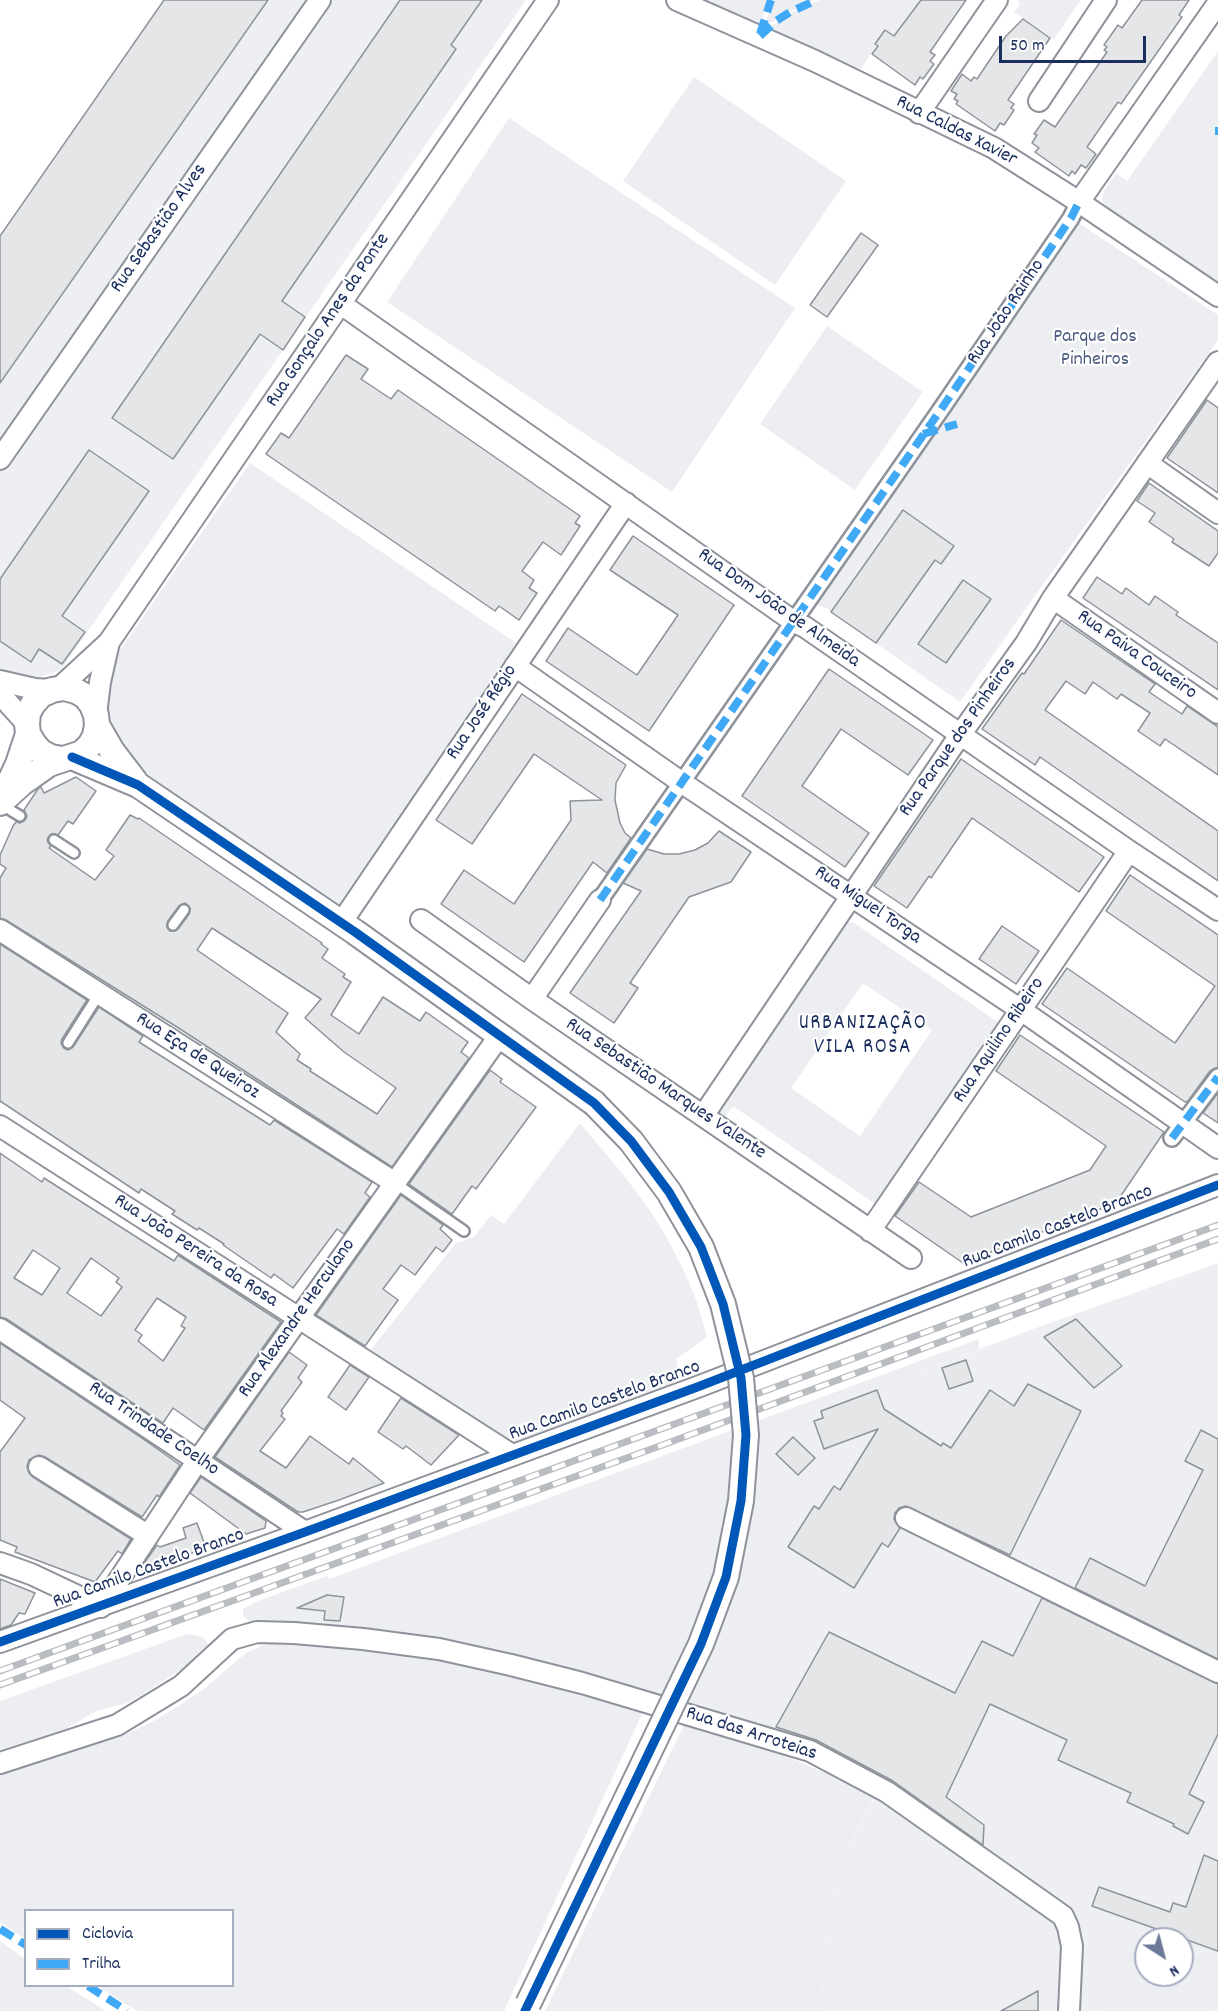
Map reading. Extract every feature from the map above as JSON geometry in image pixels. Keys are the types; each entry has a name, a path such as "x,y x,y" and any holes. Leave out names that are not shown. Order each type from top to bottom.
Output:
{"street":[{"name":"Rua Sebastião Alves","path":"0,459 320,0"},
{"name":"Rua Gonçalo Anes da Ponte","path":"110,642 548,0"},
{"name":"Rua Caldas Xavier","path":"677,0 815,61 1005,154 1218,296"},
{"path":"919,113 998,0"},
{"path":"1039,101 1106,0"},
{"name":"Rua João Rainho","path":"600,900 944,405 1080,202 1218,3"},
{"name":"Rua Dom João de Almeida","path":"341,304 793,621 1218,910"},
{"name":"Rua Parque dos Pinheiros","path":"703,1116 960,735 1026,643 1053,598 1218,362"},
{"path":"1147,463 1218,513"},
{"name":"Rua José Régio","path":"341,923 626,503"},
{"name":"Rua Paiva Couceiro","path":"1053,598 1218,713"},
{"path":"0,803 18,764 28,729 28,713 33,704 41,695 55,689 110,642"},
{"path":"0,803 37,772 82,753 90,745 95,736 100,682 110,642"},
{"name":"Rua Miguel Torga","path":"515,666 681,782 1021,1010 1178,1131 1218,1148"},
{"path":"0,681 19,686 64,688 85,696 92,705 112,751 138,785"},
{"path":"0,694 28,729 33,744 41,752 51,757 67,758 138,785 341,923 594,1103 631,1141 669,1192 701,1247 723,1304 741,1378 747,1435 741,1501 726,1577 705,1633 526,2007"},
{"name":"Rua Aquilino Ribeiro","path":"870,1231 1129,851"},
{"path":"532,999 600,900"},
{"name":"Rua Sebastião Marques Valente","path":"421,920 532,999 911,1258"},
{"name":"Rua Eça de Queiroz","path":"0,930 395,1183"},
{"name":"Rua Alexandre Herculano","path":"101,1607 147,1534 198,1460 500,1035"},
{"path":"1178,1131 1218,1077"},
{"name":"Rua João Pereira da Rosa","path":"0,1125 512,1455"},
{"name":"Rua Camilo Castelo Branco","path":"0,1642 512,1455 948,1291 1218,1185"},
{"name":"Rua Trindade Coelho","path":"0,1329 305,1532"},
{"path":"39,1467 147,1534"},
{"path":"906,1518 1218,1672"},
{"path":"0,1563 31,1574 101,1607"},
{"name":"Rua das Arroteias","path":"0,1763 117,1725 181,1686 232,1639 258,1632 363,1639 467,1654 582,1683 810,1751 887,1792 1063,1916 1072,1946 1069,2011"}],"lane":[{"path":"0,803 20,816"},
{"path":"54,840 74,853"},
{"path":"173,924 184,910"},
{"path":"68,1043 99,994"},
{"path":"395,1183 464,1231"}],"shaded area":[{"path":"164,0 526,0 63,667 39,677 27,678 0,669 0,235"},
{"path":"934,458 1031,526 996,575 1032,600 960,702 827,609"},
{"path":"1218,1263 1218,2011 821,2011 822,1959 836,1872 879,1788 721,1725 770,1550 770,1427"}],"green space":[{"path":"699,0 768,0 760,26"},
{"path":"774,0 813,0 768,24 766,21"},
{"path":"820,0 920,0 908,22 905,21 895,36 885,29 858,73 767,30 791,13"},
{"path":"1018,0 1081,0 1054,39 1014,12 1020,5"},
{"path":"1218,51 1218,285 1107,208 1102,200 1104,191 1116,173 1127,181"},
{"path":"694,77 846,181 775,285 623,181"},
{"path":"509,118 795,308 672,492 387,302"},
{"name":"Parque dos Pinheiros","path":"1071,218 1218,315 1218,340 1032,600 996,575 1031,526 934,458 827,609 807,600"},
{"path":"827,326 923,392 855,490 760,424"},
{"path":"250,463 516,643 338,905 131,763 109,731 106,694 113,660"},
{"path":"854,923 1002,1025 878,1206 733,1106 724,1118 717,1112 844,924","holes":["863,983 932,1030 860,1136 791,1088"]},
{"path":"580,1123 622,1173 666,1236 697,1302 707,1337 676,1359 682,1382 509,1447 368,1353 456,1243 474,1237 491,1215 504,1224"},
{"path":"979,1339 979,1349 771,1427 770,1550 844,1598 760,1684 736,1686 725,1717 571,1669 446,1639 371,1628 255,1622 248,1621 243,1615 243,1609 258,1601 318,1579 328,1576 329,1579"},
{"path":"187,1634 200,1636 209,1646 200,1657 145,1693 127,1703 97,1711 65,1729 0,1750 0,1701"},
{"path":"298,1641 443,1659 528,1677 643,1712 504,2011 137,2011 99,1987 234,1987 234,1909 24,1909 24,1938 0,1922 0,1771 117,1738 148,1724 205,1688 247,1652 272,1642"},
{"path":"684,1725 718,1733 785,1756 874,1797 836,1872 822,1959 821,2011 545,2011"},
{"path":"1111,1933 1134,1940 1134,1987 1194,1987 1194,1957 1218,1964 1218,2007 1206,2011 1102,2011 1100,1980"},
{"path":"0,1941 24,1958 24,1987 68,1987 106,2011 0,2011"}],"building":[{"path":"164,0 268,0 0,383 0,236"},
{"path":"400,0 482,0 451,45 456,49 282,301 305,317 283,350 260,334 173,459 112,418"},
{"path":"921,0 966,0 930,52 935,55 930,61 934,64 923,79 920,77 915,85 872,54 878,46 875,44 885,30 894,36"},
{"path":"1142,0 1189,0 1179,15 1182,17 1121,104 1118,102 1087,147 1096,154 1086,168 1081,165 1075,174 1072,171 1069,176 1035,152 1039,148 1032,143 1037,135 1034,134 1044,120 1055,127 1107,52 1104,50 1107,47 1104,45 1118,25 1122,28"},
{"path":"1023,19 1050,38 1008,100 1014,104 1011,108 1014,110 1004,125 1000,123 995,131 956,104 958,101 954,99 957,94 951,91 962,74 971,81 974,77 977,79 1006,36"},
{"path":"861,233 878,245 827,317 810,305"},
{"path":"346,355 368,369 361,379 391,399 398,390 580,516 575,523 580,526 561,555 543,542 522,571 534,580 529,588 537,593 519,620 499,606 495,611 266,454 281,433 289,438"},
{"path":"1207,400 1218,408 1218,493 1167,458"},
{"path":"89,450 149,491 62,616 85,632 62,664 39,649 31,662 0,641 0,579"},
{"path":"1149,483 1218,531 1218,553 1209,566 1172,542 1174,539 1149,522 1155,513 1137,501"},
{"path":"903,510 954,546 941,564 935,560 876,643 831,612"},
{"path":"633,536 734,605 649,731 546,661 568,628 637,675 678,615 610,570"},
{"path":"1097,577 1122,594 1126,588 1149,605 1155,596 1178,612 1176,615 1218,643 1218,690 1083,598"},
{"path":"963,580 991,599 946,663 918,644"},
{"path":"1061,620 1155,684 1149,692 1182,714 1187,706 1218,727 1218,775 1165,739 1160,746 1138,731 1150,713 1121,694 1117,699 1093,682 1085,694 1066,681 1045,710 1218,831 1218,881 1040,757 1035,765 982,729"},
{"path":"829,669 933,740 908,775 841,729 802,786 869,833 845,867 742,796"},
{"path":"522,694 626,765 616,783 615,800 620,823 625,833 631,838 607,873 593,862 524,962 441,904 464,870 514,904 571,820 570,801 602,800 534,754 472,844 436,820"},
{"path":"961,759 1104,857 1079,892 972,818 931,878 929,876 907,908 874,886"},
{"path":"76,777 96,791 73,824 68,821 58,835 51,834 47,840 51,846 49,848 95,880 114,856 106,850 130,815 139,818 328,949 322,958 345,974 343,977 351,982 331,1015 359,1034 383,997 420,1021 426,1012 468,1042 461,1052 469,1058 392,1167 177,1027 0,918 0,878 6,868 0,864 0,855 13,826 16,822 20,823 25,820 27,816 24,810 38,789 41,787 44,793","holes":["185,903 190,908 189,914 178,929 170,931 167,927 168,921 179,906","212,928 321,999 305,1018 344,1052 396,1088 377,1114 310,1071 311,1069 297,1060 300,1054 276,1032 288,1013 197,950"]},
{"path":"719,831 751,852 731,882 689,897 630,983 638,988 614,1023 570,993 641,891 623,883 647,849 664,854 679,854 695,850 708,843"},
{"path":"1130,875 1218,935 1218,1067 1210,1071 1185,1102 1042,1004 1067,968 1175,1043 1215,986 1106,911"},
{"path":"1002,926 1039,951 1016,984 979,959"},
{"path":"0,944 87,1000 62,1039 61,1043 64,1048 68,1050 73,1047 99,1007 143,1036 139,1042 270,1125 274,1120 372,1182 365,1193 370,1197 344,1234 337,1229 293,1288 274,1274 271,1278 224,1244 172,1214 175,1211 141,1189 139,1193 0,1101"},
{"path":"1020,1035 1164,1132 1116,1203 963,1263 895,1216 919,1182 971,1217 1090,1170 1106,1146 996,1071"},
{"path":"490,1070 502,1079 500,1082 536,1107 476,1189 472,1186 452,1214 409,1184"},
{"path":"1218,1093 1218,1123 1203,1113"},
{"path":"0,1153 42,1182 44,1178 174,1261 178,1255 281,1322 204,1430 173,1408 163,1423 7,1319 0,1317","holes":["33,1250 60,1268 42,1295 14,1278","91,1258 119,1278 116,1282 122,1287 101,1316 67,1293","157,1298 186,1317 181,1326 185,1328 163,1361 138,1341 142,1335 135,1330"]},
{"path":"401,1195 443,1225 440,1229 452,1240 443,1252 436,1247 415,1275 401,1265 383,1289 398,1300 365,1346 316,1315"},
{"path":"1076,1319 1122,1366 1094,1388 1044,1337"},
{"path":"0,1343 180,1465 159,1497 157,1495 142,1517 45,1457 39,1455 29,1460 27,1467 33,1477 131,1539 122,1554 118,1551 95,1582 15,1552 17,1547 0,1540 0,1452 25,1418 0,1400"},
{"path":"289,1352 307,1365 298,1378 302,1382 281,1411 283,1413 281,1416 285,1419 260,1451 286,1468 310,1436 349,1464 353,1458 384,1483 298,1512 215,1457"},
{"path":"966,1360 973,1381 949,1389 942,1368"},
{"path":"350,1365 369,1377 346,1410 328,1397"},
{"path":"1028,1384 1081,1411 1010,1555 906,1506 899,1508 895,1513 894,1519 900,1528 888,1547 882,1543 854,1588 788,1547 814,1506 819,1509 834,1486 840,1490 878,1429 824,1449 814,1421 823,1418 821,1411 877,1390 884,1409 941,1446 943,1443 951,1448 990,1390 1014,1406"},
{"path":"401,1398 459,1435 431,1465 406,1446 403,1449 378,1432"},
{"path":"1201,1430 1218,1439 1218,1659 1075,1588 1090,1558 1145,1586 1203,1470 1185,1461"},
{"path":"793,1437 815,1458 798,1475 776,1454"},
{"path":"201,1477 266,1521 265,1528 246,1534 190,1493"},
{"path":"197,1523 206,1548 143,1571 140,1569 157,1545 160,1547 186,1538 183,1528"},
{"path":"0,1579 35,1593 25,1614 19,1613 11,1625 0,1629"},
{"path":"327,1595 344,1597 340,1621 324,1620 325,1611 297,1608"},
{"path":"1042,1598 1218,1684 1218,1734 1189,1794 1204,1802 1188,1834 1173,1826 1174,1824 1127,1802 1131,1793 1058,1760 1067,1740 990,1704 946,1797 984,1825 983,1845 893,1781 816,1740 776,1727 829,1632 955,1693 982,1641 1013,1656"},
{"path":"1204,1855 1218,1861 1218,1951 1194,1942 1194,1927 1151,1927 1092,1906 1099,1887 1170,1912 1173,1903 1186,1907"},
{"path":"1038,1991 1038,2011 1001,2011"}],"railway":[{"path":"0,1671 1218,1225"},
{"path":"0,1685 657,1447 1218,1239"}],"marked path":[{"path":"760,34 771,0"},
{"path":"760,36 790,12 817,0"},
{"path":"600,900 944,405 1071,218 1079,202"},
{"path":"923,434 957,424"},
{"path":"1172,1138 1218,1077"},
{"path":"0,1929 24,1944"},
{"path":"90,1987 127,2011"}],"cycle path":[{"path":"72,757 138,785 355,932 594,1103 631,1141 669,1192 701,1247 723,1304 741,1378 746,1435 741,1501 726,1577 701,1644 525,2011"},
{"path":"0,1642 700,1386 1218,1185"}],"district":[{"name":"URBANIZAÇÃO VILA ROSA","path":"863,1037"}]}
